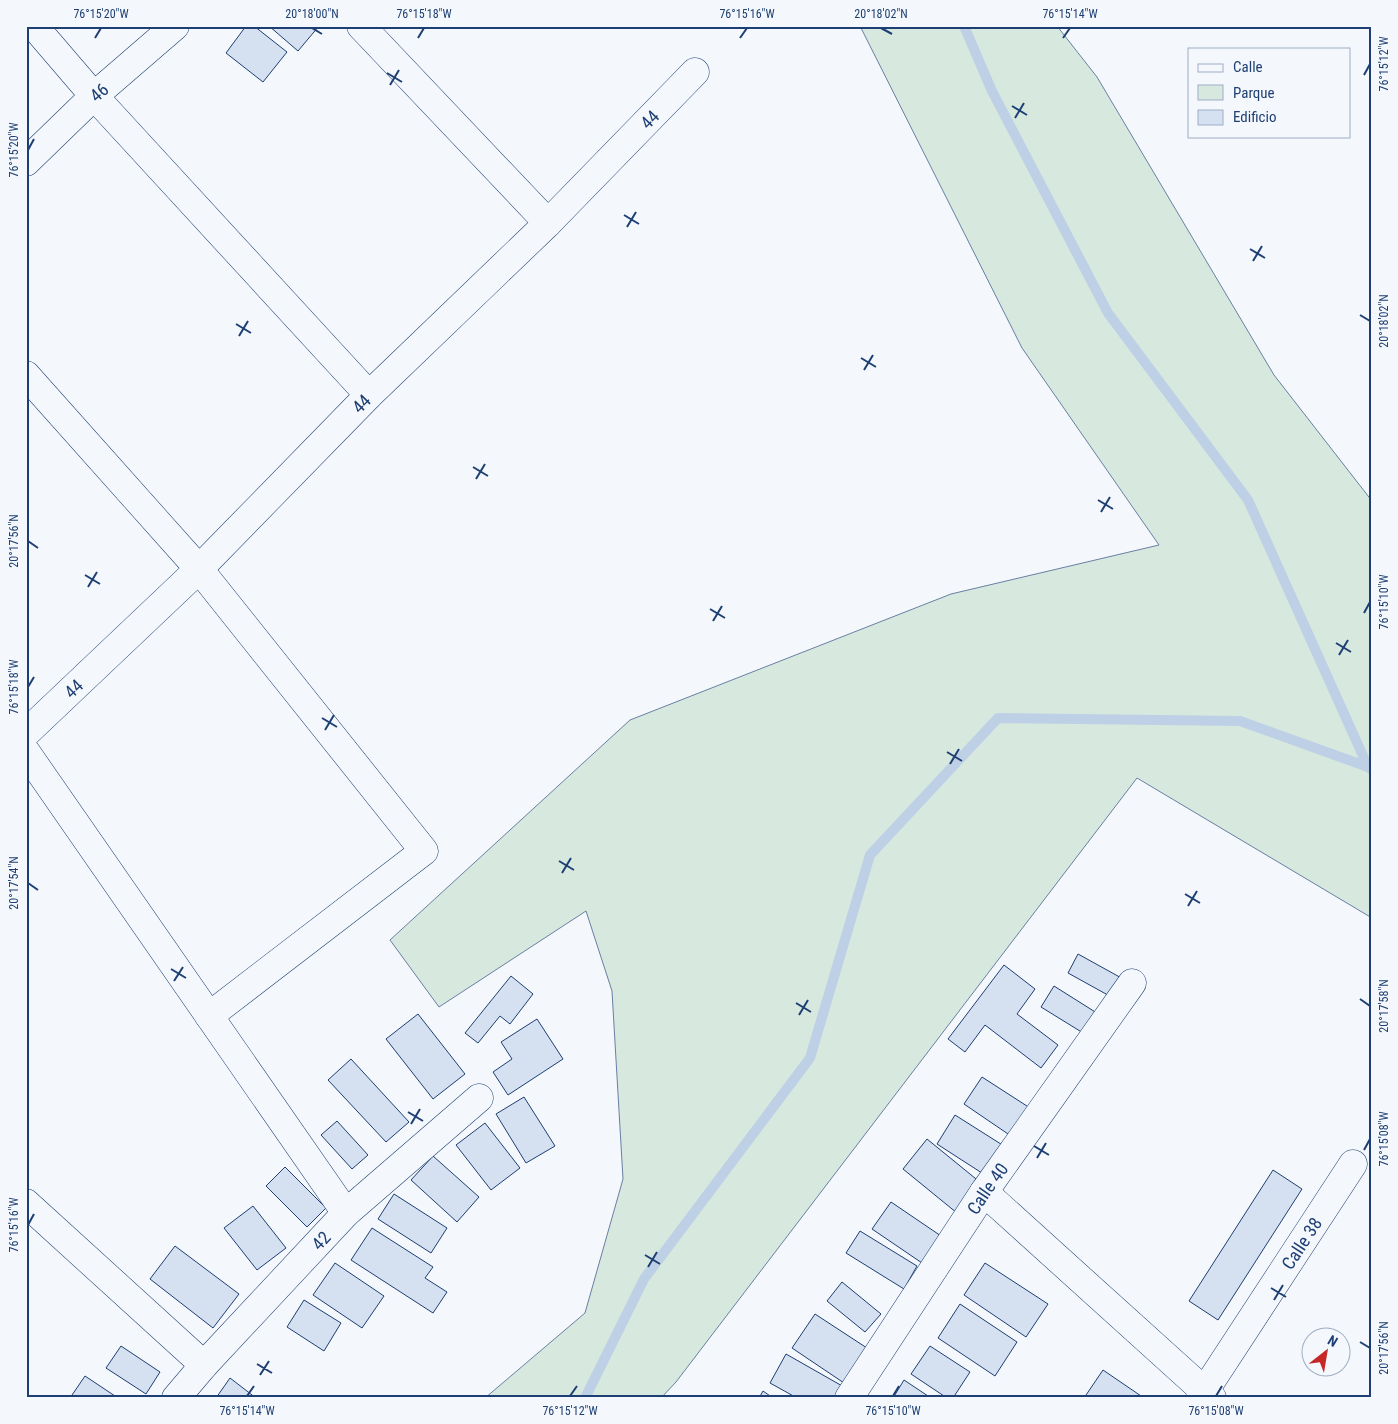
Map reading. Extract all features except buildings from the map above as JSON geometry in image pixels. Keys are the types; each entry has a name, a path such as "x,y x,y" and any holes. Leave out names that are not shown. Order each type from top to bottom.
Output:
{"street":[{"path":"34,26 94,96 369,395"},
{"name":"46","path":"26,162 94,96 175,26"},
{"path":"361,26 548,223"},
{"name":"44","path":"26,733 199,569 369,395 548,223 695,72"},
{"path":"26,376 199,569 424,851 209,1016"},
{"path":"26,752 346,1213"},
{"name":"Calle 40","path":"849,1398 984,1192 1132,984"},
{"name":"42","path":"176,1398 204,1365 346,1213 480,1098"},
{"name":"Calle 38","path":"1206,1396 1353,1164"},
{"path":"984,1192 1206,1396"},
{"path":"26,1203 204,1365"}],"green space":[{"path":"860,26 1057,26 1097,77 1274,375 1372,501 1372,918 1137,778 676,1382 661,1398 485,1398 585,1313 623,1179 612,991 586,911 439,1007 390,940 630,720 951,594 1159,545 1022,348"}],"waterway":[{"path":"964,26 992,91 1108,313 1248,500 1368,767"},
{"path":"585,1398 644,1279 810,1058 870,855 998,718 1240,721 1372,770"}]}
